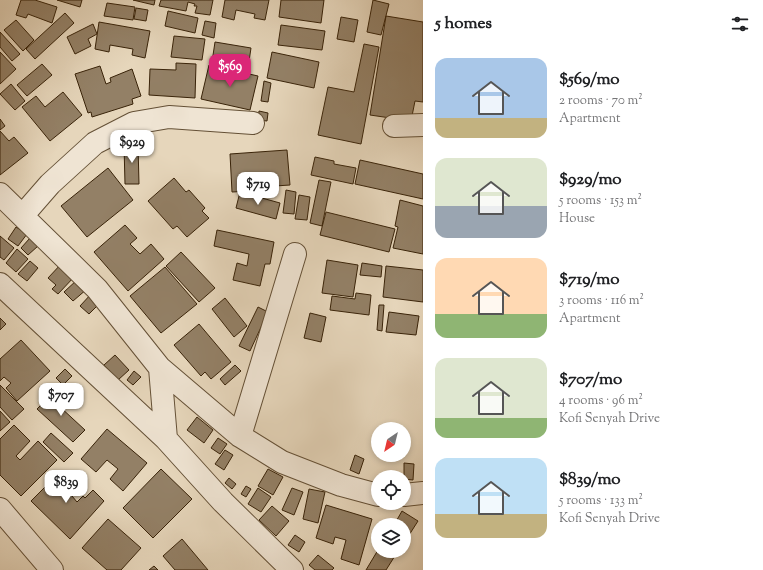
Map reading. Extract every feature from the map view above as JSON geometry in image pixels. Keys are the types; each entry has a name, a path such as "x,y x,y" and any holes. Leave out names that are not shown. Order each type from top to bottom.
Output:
{"street":[{"path":"24,215 50,184 95,143 134,123 169,117 253,123"},
{"path":"394,126 423,125"},
{"path":"0,194 24,215 97,289 160,368 240,436 282,462 341,485 371,493"},
{"path":"240,436 295,254"},
{"path":"0,284 166,439 223,502 292,570"},
{"path":"160,368 166,439"},
{"path":"411,494 423,493"},
{"path":"0,509 52,570"}],"building":[{"path":"21,0 35,0 57,7 52,23 28,14 26,18 16,15"},
{"path":"57,0 82,0 80,7"},
{"path":"133,0 155,0 154,5"},
{"path":"161,0 213,0 210,15 195,13 197,6 194,6 195,4 188,2 186,11 159,6"},
{"path":"225,0 269,0 265,20 254,18 255,14 236,10 234,20 222,17"},
{"path":"281,0 324,0 321,23 279,17"},
{"path":"373,0 389,4 381,35 367,32"},
{"path":"107,3 135,7 133,20 104,16"},
{"path":"136,8 148,10 146,21 134,19"},
{"path":"168,11 198,18 195,33 165,26"},
{"path":"65,13 74,23 35,59 26,49"},
{"path":"386,16 423,22 423,102 415,101 411,121 370,115"},
{"path":"341,17 358,20 354,42 337,39"},
{"path":"16,20 34,40 23,51 4,30"},
{"path":"205,21 216,23 214,38 202,35"},
{"path":"99,22 150,31 145,58 132,55 133,49 110,45 109,52 95,49"},
{"path":"93,24 97,34 88,39 91,46 75,54 67,37"},
{"path":"281,25 325,31 322,50 278,45"},
{"path":"0,32 20,54 12,61 0,47"},
{"path":"174,36 205,39 202,60 171,57"},
{"path":"215,42 251,48 248,68 212,62"},
{"path":"364,44 379,47 361,144 318,135 328,87 354,92"},
{"path":"0,52 16,69 0,84"},
{"path":"272,52 319,62 314,88 267,78"},
{"path":"176,63 196,64 195,98 149,95 150,69 176,70"},
{"path":"42,64 52,75 27,96 17,85"},
{"path":"209,65 258,76 250,110 201,99"},
{"path":"100,66 106,84 111,82 110,78 132,69 141,96 132,99 133,104 92,117 91,112 88,113 75,74"},
{"path":"264,81 271,83 268,102 261,101"},
{"path":"11,84 25,101 15,110 0,94"},
{"path":"63,92 82,115 50,141 22,107 36,96 45,107"},
{"path":"259,111 268,113 267,121 258,120"},
{"path":"0,119 5,126 0,130"},
{"path":"0,131 9,141 14,137 28,153 0,175"},
{"path":"124,145 138,145 139,184 125,184"},
{"path":"287,150 290,185 275,186 275,189 261,190 261,183 250,184 251,191 232,192 230,154"},
{"path":"315,157 334,161 334,164 356,168 353,184 311,175"},
{"path":"360,160 423,174 423,199 355,184"},
{"path":"108,168 133,200 87,237 61,206"},
{"path":"174,178 186,192 189,190 205,208 202,211 209,218 187,237 177,226 173,229 148,201"},
{"path":"319,180 331,182 322,226 310,223"},
{"path":"286,190 296,192 294,214 283,213"},
{"path":"240,192 280,203 276,219 236,208"},
{"path":"299,195 310,197 307,220 295,219"},
{"path":"400,200 423,206 423,254 393,248 398,227 395,226"},
{"path":"326,212 395,229 389,252 320,235"},
{"path":"125,225 137,238 130,244 140,254 151,244 164,259 128,291 94,252"},
{"path":"16,227 27,234 18,246 8,239"},
{"path":"217,230 274,242 270,264 265,264 260,286 233,280 237,263 247,266 249,254 214,246"},
{"path":"0,236 14,248 4,260 0,257"},
{"path":"30,238 38,246 28,255 21,248"},
{"path":"17,249 28,259 16,272 6,263"},
{"path":"181,252 215,288 199,302 166,266"},
{"path":"327,260 358,265 353,297 322,293"},
{"path":"30,261 38,268 27,281 18,274"},
{"path":"62,263 75,276 58,294 52,289 56,285 48,278"},
{"path":"362,263 382,266 381,277 360,275"},
{"path":"386,266 423,270 423,302 383,297"},
{"path":"165,267 197,304 161,333 130,296"},
{"path":"78,279 87,289 73,301 64,292"},
{"path":"92,293 101,302 89,314 80,306"},
{"path":"356,293 371,295 369,315 330,310 332,296 355,299"},
{"path":"225,298 247,326 234,337 212,309"},
{"path":"379,305 384,305 382,331 377,330"},
{"path":"258,307 268,312 250,351 239,346"},
{"path":"389,312 419,316 416,335 386,332"},
{"path":"310,313 326,317 321,342 304,338"},
{"path":"0,318 6,324 0,330"},
{"path":"199,324 231,362 211,379 205,372 201,376 174,345"},
{"path":"21,340 50,371 17,401 6,388 11,383 4,377 0,381 0,359"},
{"path":"115,355 129,370 118,380 104,365"},
{"path":"235,365 241,371 225,385 220,379"},
{"path":"65,369 72,376 63,385 56,378"},
{"path":"134,371 141,377 133,385 127,380"},
{"path":"0,385 24,409 12,420 0,407"},
{"path":"54,392 64,401 59,406 85,430 73,442 37,409"},
{"path":"0,411 10,422 0,431"},
{"path":"197,417 213,430 204,443 187,430"},
{"path":"14,425 30,441 16,456 20,460 38,441 57,460 21,496 0,475 0,439"},
{"path":"107,429 147,463 123,491 110,479 118,469 107,460 96,472 81,459"},
{"path":"51,433 73,453 64,462 43,442"},
{"path":"218,438 227,444 220,454 211,448"},
{"path":"225,450 233,455 224,470 215,464"},
{"path":"355,455 364,459 359,474 350,470"},
{"path":"404,463 414,464 413,480 411,480 411,470 404,470"},
{"path":"161,469 192,499 153,538 123,508"},
{"path":"268,469 283,477 273,495 258,486"},
{"path":"62,470 80,488 72,496 77,502 83,496 85,498 93,490 104,501 70,539 31,501"},
{"path":"229,478 236,484 232,489 225,483"},
{"path":"246,486 251,489 246,497 241,494"},
{"path":"258,488 271,497 261,512 248,504"},
{"path":"292,488 303,492 294,515 282,510"},
{"path":"309,489 325,492 318,523 303,519"},
{"path":"326,505 371,519 359,565 341,559 346,540 335,537 333,544 316,538"},
{"path":"272,506 289,521 276,536 259,520"},
{"path":"402,511 418,521 411,532 411,518 398,518"},
{"path":"108,519 141,548 121,570 107,570 82,548"},
{"path":"295,535 305,542 299,552 288,545"},
{"path":"182,539 208,570 175,570 163,556"},
{"path":"318,555 334,568 332,570 315,570 309,565"},
{"path":"373,558 394,558 386,570 366,570"},
{"path":"154,566 158,570 149,570"}]}
